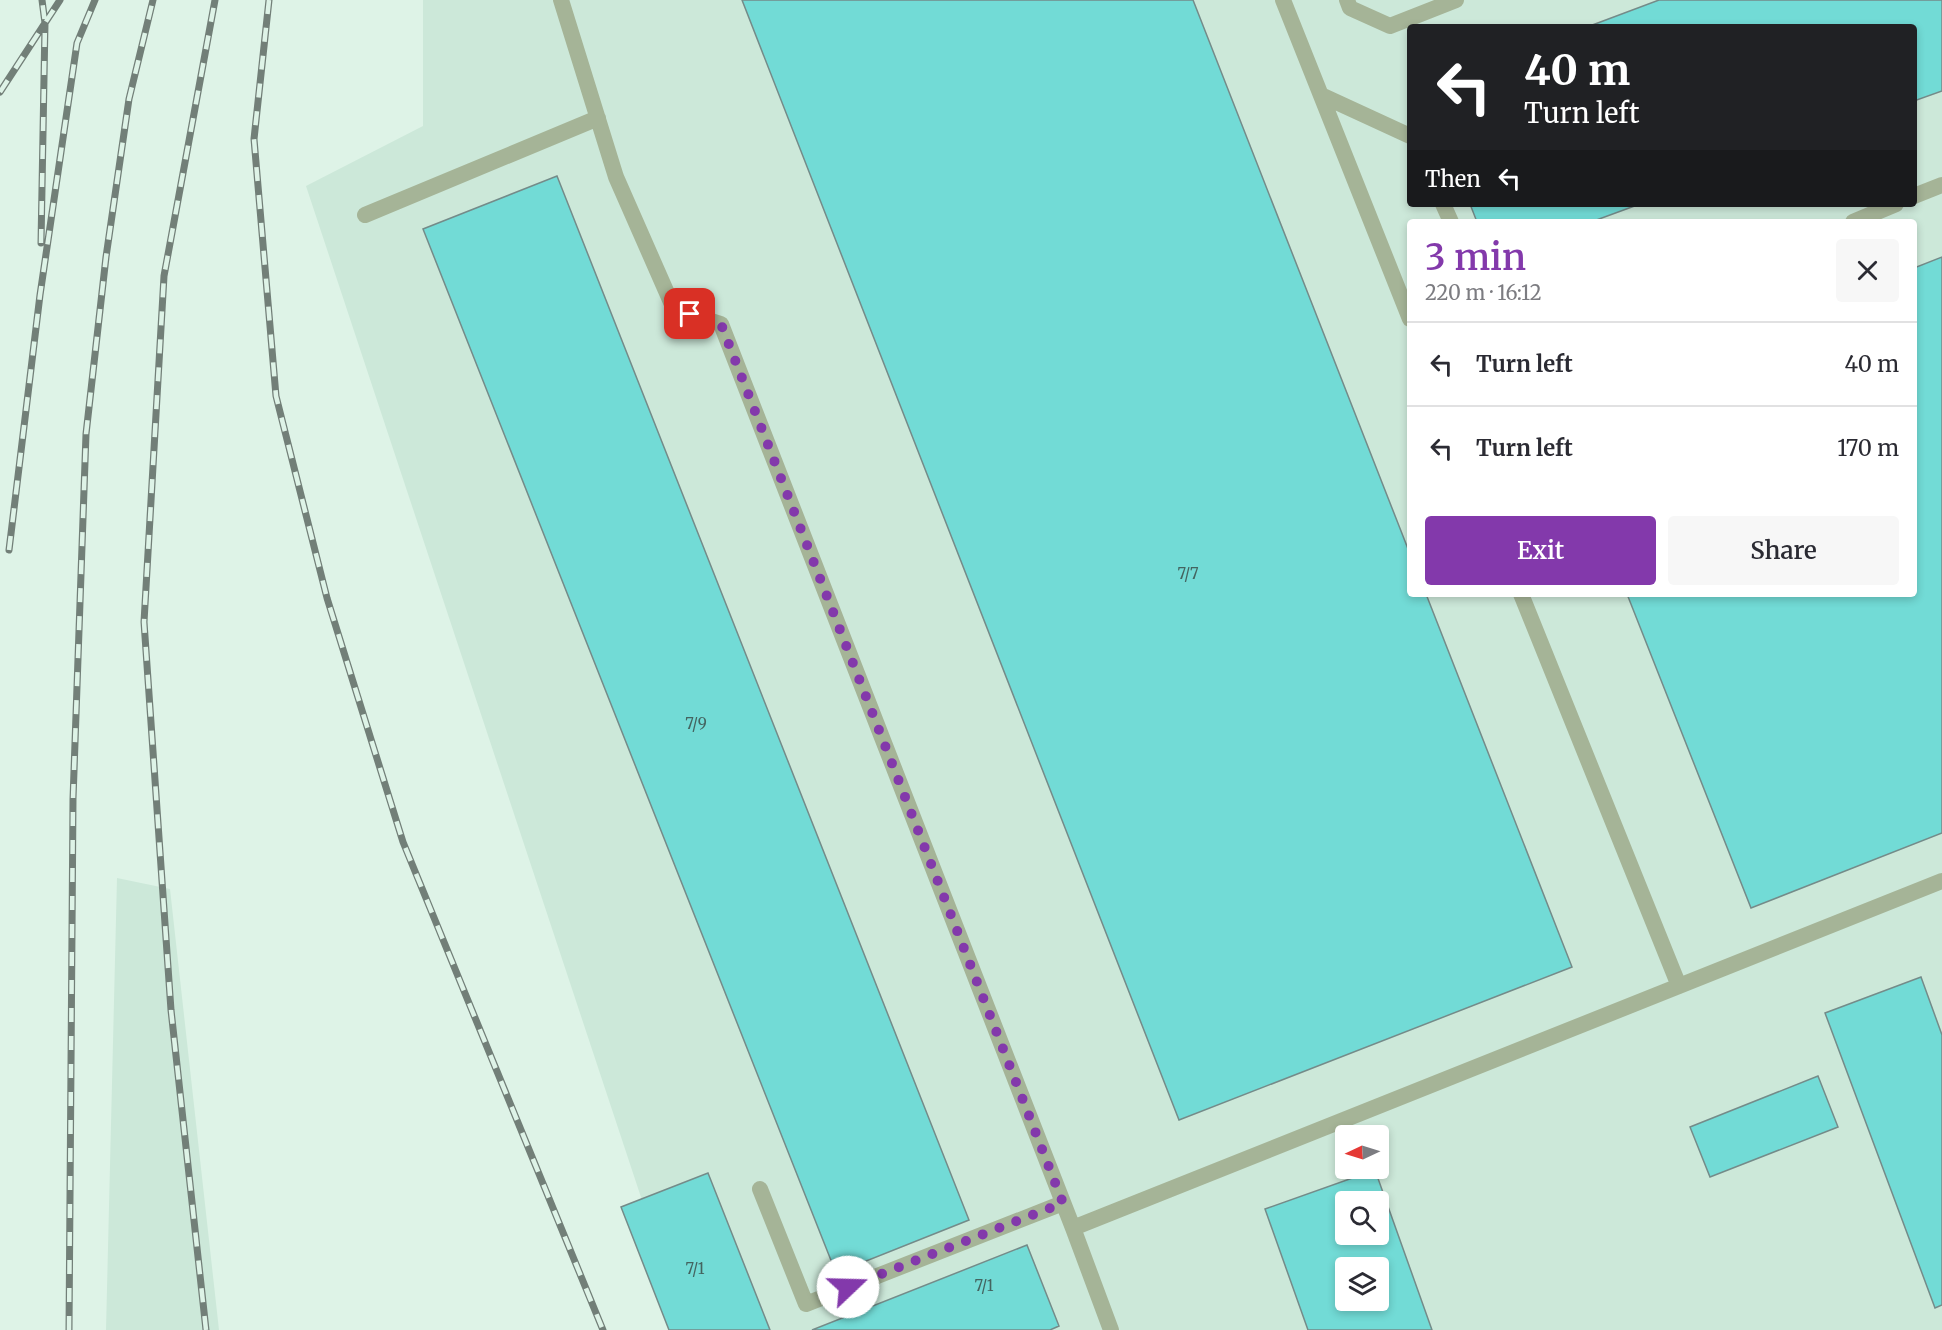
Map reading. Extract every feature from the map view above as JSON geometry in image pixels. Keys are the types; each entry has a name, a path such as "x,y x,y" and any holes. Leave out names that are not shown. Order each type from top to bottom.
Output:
{"lane":[{"path":"561,0 616,177 674,309 721,324 1111,1330"},
{"path":"1283,0 1407,311"},
{"path":"1347,0 1350,8 1390,26 1456,0"},
{"path":"1321,95 1407,135"},
{"path":"365,215 598,118"},
{"path":"1917,195 1942,185"},
{"path":"1860,219 1889,207"},
{"path":"1522,597 1679,986"},
{"path":"1073,1228 1942,881"},
{"path":"760,1189 806,1304 1063,1203"}],"shaded area":[{"path":"423,0 1942,0 1942,1330 685,1330 306,186 423,126"},
{"path":"117,878 170,889 219,1330 106,1330"}],"building":[{"path":"742,0 1193,0 1407,546 1407,597 1427,597 1572,967 1179,1120"},
{"path":"1659,0 1942,0 1942,91 1917,100 1917,24 1595,24"},
{"path":"557,176 969,1220 836,1273 423,229"},
{"path":"1471,207 1632,207 1599,219 1476,219"},
{"path":"1942,257 1942,833 1751,908 1628,597 1917,597 1917,267"},
{"path":"1921,977 1942,1035 1942,1305 1935,1308 1825,1013"},
{"path":"1818,1076 1838,1127 1710,1177 1690,1127"},
{"path":"708,1173 770,1330 669,1330 621,1207"},
{"path":"1350,1179 1378,1179 1382,1191 1335,1191 1335,1245 1389,1245 1389,1209 1432,1330 1308,1330 1265,1209"},
{"path":"1027,1245 1059,1326 1050,1330 812,1330"}],"railway":[{"path":"41,243 45,23 42,0"},
{"path":"0,92 60,0"},
{"path":"9,550 40,295 77,43 95,0"},
{"path":"69,1330 73,799 86,434 106,257 129,99 153,0"},
{"path":"206,1330 171,1010 144,622 164,276 215,0"},
{"path":"269,0 254,139 276,396 327,598 403,842 603,1330"}],"route":[{"path":"690,314 721,324 1063,1203 848,1287"}]}
